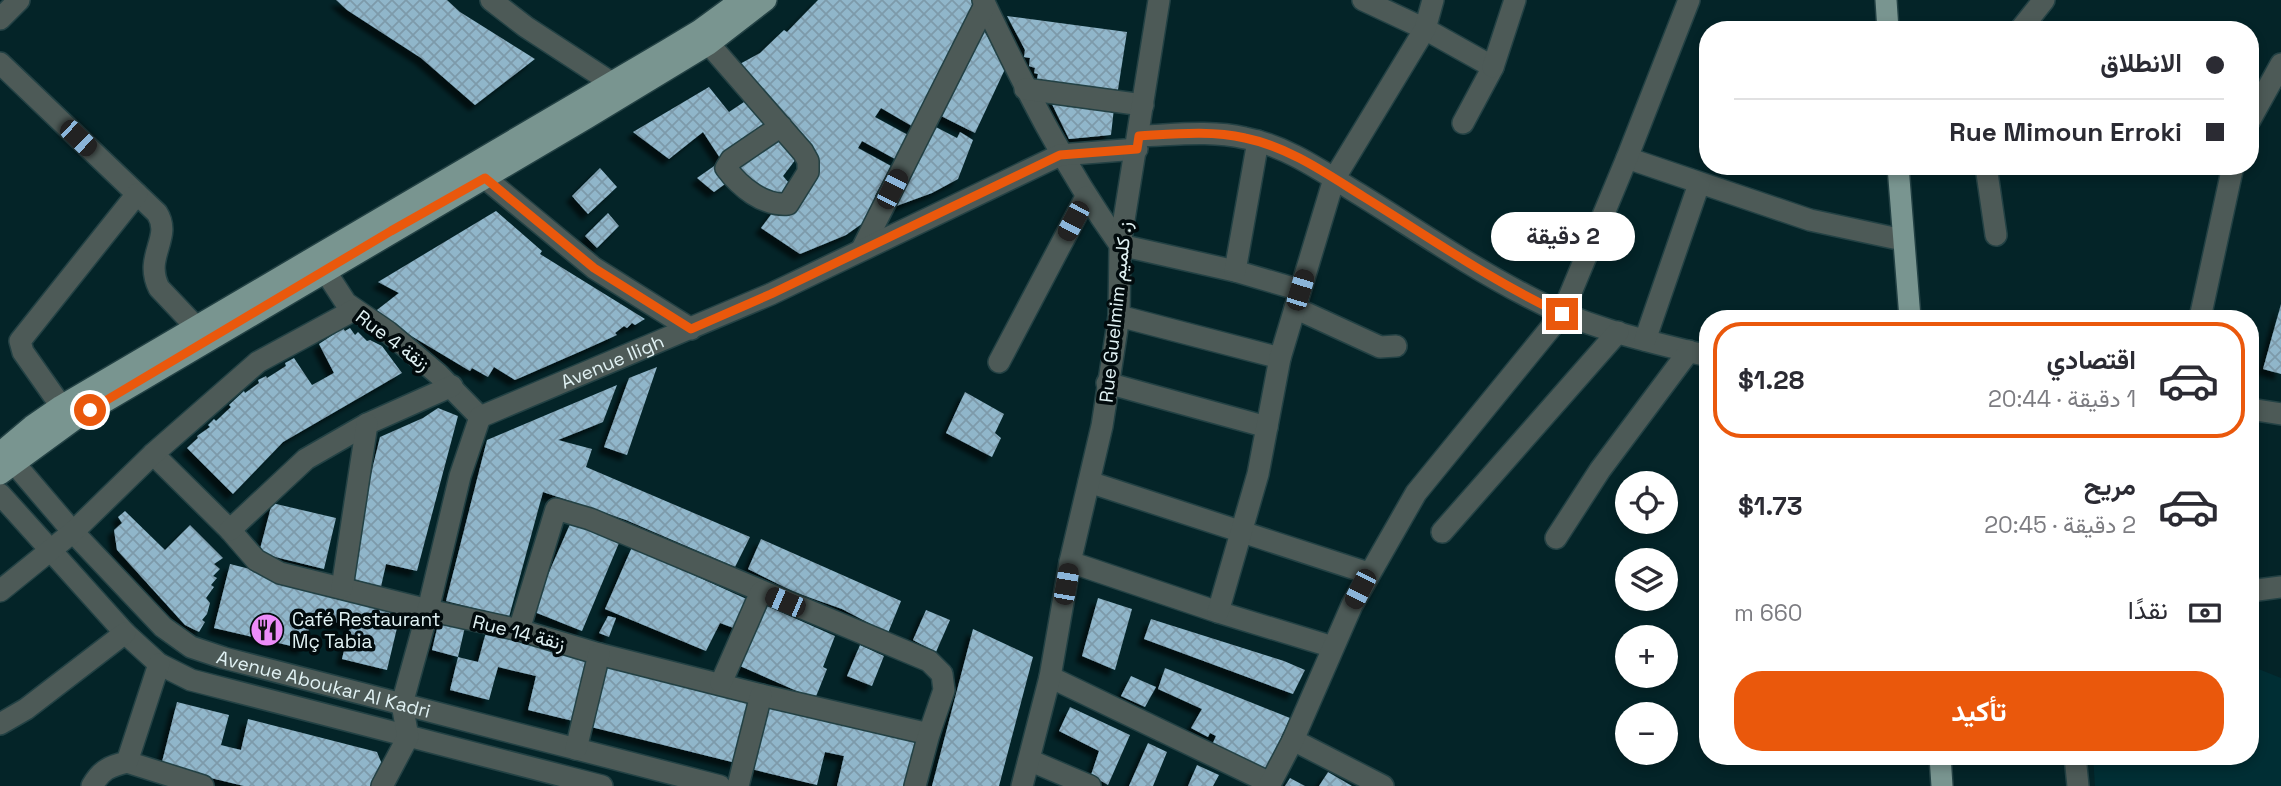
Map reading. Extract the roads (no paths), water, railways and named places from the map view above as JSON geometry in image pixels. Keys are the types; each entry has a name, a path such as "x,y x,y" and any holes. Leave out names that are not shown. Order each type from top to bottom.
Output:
{"main road":[{"path":"479,171 612,83 700,30 741,0"},
{"path":"4,460 74,420 443,183 479,171 709,44 766,0"},
{"path":"1886,0 1887,21"},
{"path":"1899,175 1909,310"},
{"path":"4,460 32,426 61,406 197,328 320,263"},
{"path":"1941,765 1942,786"}],"street":[{"path":"0,19 19,0"},
{"path":"491,0 526,27 612,83"},
{"name":"Rue Guelmim ز. كلميم","path":"1022,786 1050,677 1070,562 1102,426 1119,316 1120,245 1159,0"},
{"path":"1363,0 1425,29 1493,67"},
{"path":"1218,612 1258,474 1280,358 1334,179 1425,29 1433,0"},
{"path":"1462,123 1493,67 1515,0"},
{"path":"1050,677 1270,785 1368,573 1416,493 1562,314 1689,0"},
{"path":"2027,21 2044,0"},
{"path":"984,2 1060,155 1120,245 1235,271 1297,299 1380,347 1396,346"},
{"path":"862,249 984,2"},
{"path":"709,44 781,126"},
{"path":"0,63 162,221 163,228 153,267 155,280 159,288 197,328"},
{"path":"2259,104 2281,64"},
{"path":"1025,89 1143,105"},
{"name":"Avenue Iligh","path":"480,417 771,294 1060,155 1138,142 1217,134 1258,141 1297,157 1492,277 1562,314 1645,340 1699,353"},
{"path":"1235,271 1258,141"},
{"path":"1627,158 1810,219 1903,240"},
{"path":"479,171 594,268 691,329"},
{"path":"1987,175 1996,235"},
{"path":"2202,310 2232,175"},
{"path":"1645,340 1699,184"},
{"path":"61,406 23,352 20,341 136,194"},
{"path":"999,362 1086,197"},
{"name":"Rue 4 زنقة","path":"320,263 346,303 388,332 452,386 480,417"},
{"path":"0,591 73,532 153,454 258,362 354,310"},
{"path":"1119,316 1280,358"},
{"path":"1442,532 1618,332"},
{"path":"1556,538 1600,470 1699,353"},
{"path":"1107,383 1267,427"},
{"path":"230,530 306,459 367,424 452,386"},
{"path":"2259,410 2281,414"},
{"path":"382,786 408,737 402,704 460,476 480,417"},
{"path":"342,588 367,424"},
{"name":"Rue 14 زنقة","path":"153,454 230,530 246,550 268,568 428,610 519,630 599,654 761,695 929,734"},
{"name":"Avenue Aboukar Al Kadri","path":"4,460 151,615 170,633 191,647 205,653 720,786"},
{"path":"1089,482 1368,573"},
{"name":"Avenue Aboukar Al Kadri","path":"0,494 125,634 159,664 191,680 408,737 550,779 602,786"},
{"path":"519,630 556,509 590,519 929,661 942,674 944,691 915,786"},
{"path":"1070,562 1333,647"},
{"path":"2259,590 2281,587"},
{"path":"721,684 761,592"},
{"path":"0,724 26,709 125,634"},
{"path":"576,749 599,654"},
{"path":"127,762 159,664"},
{"path":"738,786 761,695"},
{"path":"1293,740 1371,783"},
{"path":"1030,760 1090,786"},
{"path":"92,786 99,775 110,766 127,762 160,780 203,786"},
{"path":"2076,765 2078,786"}],"place":[{"name":"Café Restaurant Mç Tabia","path":"267,630"}]}
